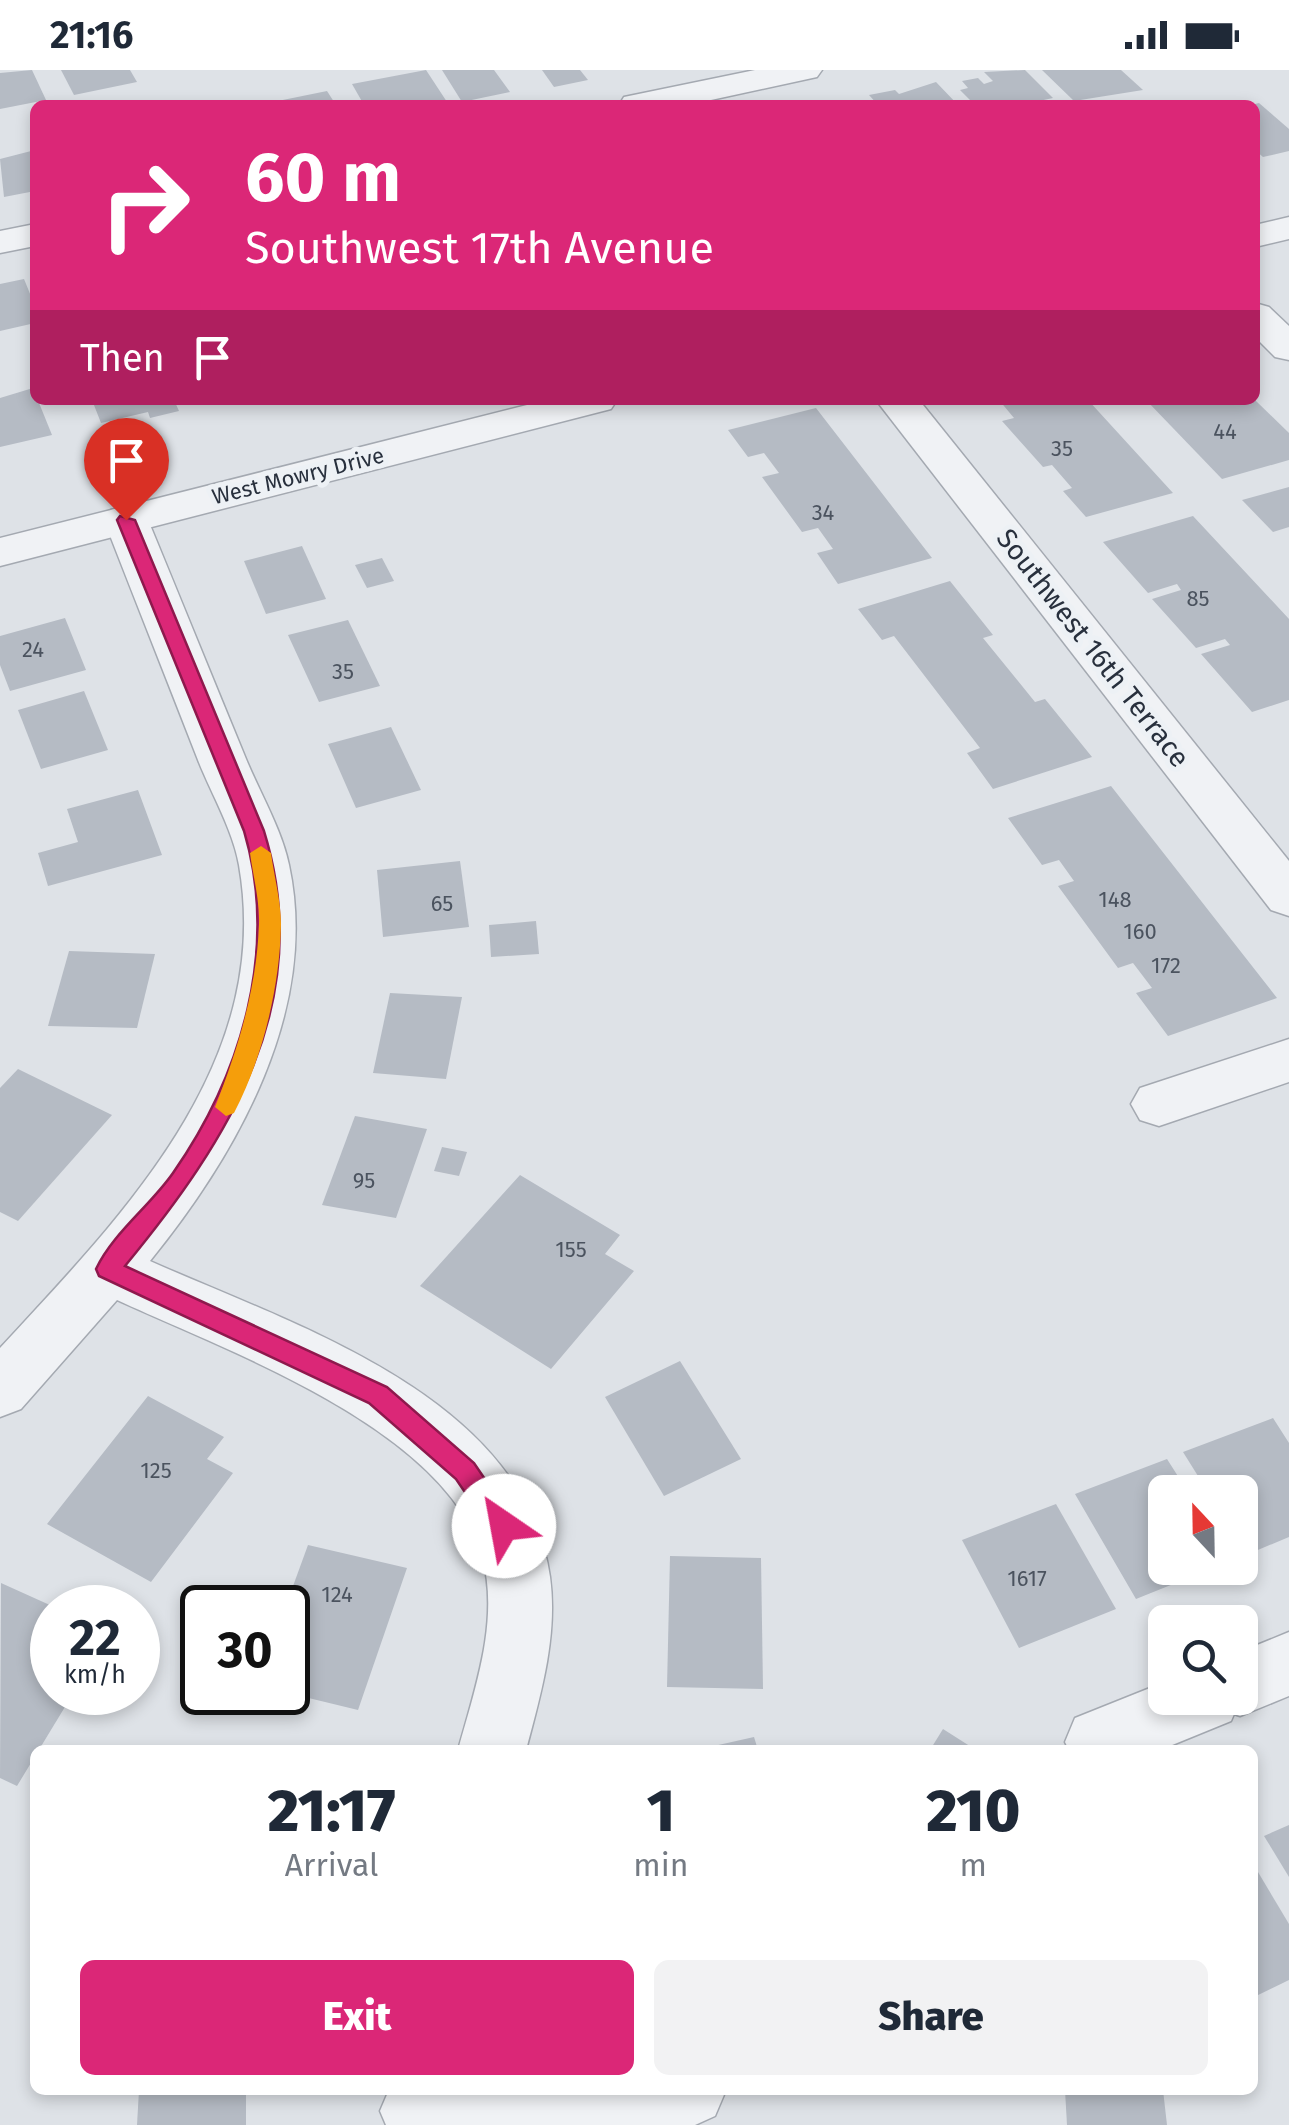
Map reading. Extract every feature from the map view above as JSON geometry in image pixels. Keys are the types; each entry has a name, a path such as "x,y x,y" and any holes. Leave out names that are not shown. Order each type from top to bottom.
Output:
{"street":[{"path":"656,100 805,70"},
{"path":"1260,235 1289,228"},
{"path":"0,242 30,236"},
{"path":"1260,320 1289,348"},
{"name":"West Mowry Drive","path":"0,552 576,405"},
{"name":"Southwest 16th Terrace","path":"901,405 1289,896"},
{"path":"0,1390 180,1182 230,1100 246,1056 264,982 270,921 264,864 254,831 126,520"},
{"path":"1159,1104 1289,1060"},
{"path":"108,1269 378,1395 465,1471 504,1526 518,1582 519,1628 493,1745"},
{"path":"1258,1677 1289,1664"},
{"path":"1099,1742 1165,1715"},
{"path":"418,2109 618,2095"}],"building":[{"path":"32,70 46,100 30,100 0,109 0,73"},
{"path":"61,70 130,70 137,82 74,95"},
{"path":"426,70 446,100 361,100 352,84"},
{"path":"442,70 494,70 510,92 472,100 461,100"},
{"path":"542,70 580,70 588,80 554,87"},
{"path":"1025,70 1053,98 970,100 960,90 968,88 962,81 993,81 984,72"},
{"path":"1042,70 1121,70 1143,90 1080,100 1073,100"},
{"path":"936,82 953,100 874,100 869,95 895,90 899,94"},
{"path":"327,91 333,100 283,100"},
{"path":"1260,104 1289,129 1289,151 1263,157"},
{"path":"30,151 30,192 4,197 0,159"},
{"path":"24,279 30,294 30,324 0,331 0,284"},
{"path":"30,389 30,405 40,405 52,435 0,447 0,398"},
{"path":"94,405 176,405 179,411 150,418 148,412 101,423"},
{"path":"1003,405 1093,405 1173,493 1086,517 1063,491 1072,488 1052,465 1043,467 1002,421 1014,418"},
{"path":"1151,405 1260,405 1289,433 1289,460 1222,479"},
{"path":"816,408 932,558 838,584 817,553 833,549 818,528 802,532 762,477 779,473 764,453 748,457 728,430"},
{"path":"1289,487 1289,527 1273,532 1242,500"},
{"path":"1193,516 1289,619 1289,700 1252,712 1201,654 1230,645 1225,639 1196,648 1152,599 1181,590 1177,584 1148,593 1103,542"},
{"path":"302,546 326,599 266,614 244,561"},
{"path":"382,558 394,581 367,588 355,565"},
{"path":"950,581 993,635 983,638 1035,702 1045,699 1092,757 993,789 967,753 980,748 894,636 882,640 858,609"},
{"path":"65,618 86,670 10,691 0,665 0,636"},
{"path":"348,620 380,686 319,702 288,635"},
{"path":"84,691 108,750 41,769 18,710"},
{"path":"391,727 421,790 356,808 328,744"},
{"path":"1111,786 1277,998 1168,1036 1136,993 1152,988 1133,963 1118,968 1058,886 1074,881 1059,860 1042,865 1008,818"},
{"path":"138,790 162,855 48,886 38,853 78,842 67,809"},
{"path":"460,861 469,927 383,937 377,870"},
{"path":"536,921 539,954 491,957 489,925"},
{"path":"69,951 155,954 137,1028 48,1026"},
{"path":"390,993 462,997 446,1079 373,1073"},
{"path":"18,1069 112,1115 18,1221 0,1212 0,1088"},
{"path":"355,1116 427,1129 396,1218 322,1205"},
{"path":"442,1147 467,1152 459,1176 434,1171"},
{"path":"520,1175 620,1235 605,1254 634,1271 551,1369 420,1286"},
{"path":"680,1361 741,1459 664,1496 605,1397"},
{"path":"148,1396 224,1437 207,1459 233,1473 151,1582 47,1524"},
{"path":"1273,1418 1289,1443 1289,1537 1258,1550 1258,1475 1197,1475 1183,1452"},
{"path":"1167,1459 1177,1475 1148,1475 1148,1585 1171,1585 1136,1599 1075,1494"},
{"path":"1056,1504 1116,1609 1019,1648 962,1540"},
{"path":"308,1545 407,1568 358,1710 310,1698 310,1585 293,1585"},
{"path":"670,1556 761,1558 763,1689 667,1687"},
{"path":"1,1583 30,1596 30,1715 60,1715 42,1745 30,1745 30,1765 17,1786 0,1778"},
{"path":"943,1729 968,1745 933,1745"},
{"path":"754,1737 756,1745 718,1745"},
{"path":"1289,1825 1289,1877 1264,1836"},
{"path":"1258,1872 1289,1924 1289,1980 1258,1995"},
{"path":"139,2095 246,2095 246,2125 137,2125"},
{"path":"1065,2095 1164,2095 1167,2125 1067,2125"}],"slow traffic":[{"path":"226,1107 246,1056 264,982 270,921 261,853"}],"route":[{"path":"126,520 254,831 264,864 270,921 264,982 246,1056 230,1100 180,1182 108,1269 304,1357 378,1395 465,1471 504,1526"}]}
